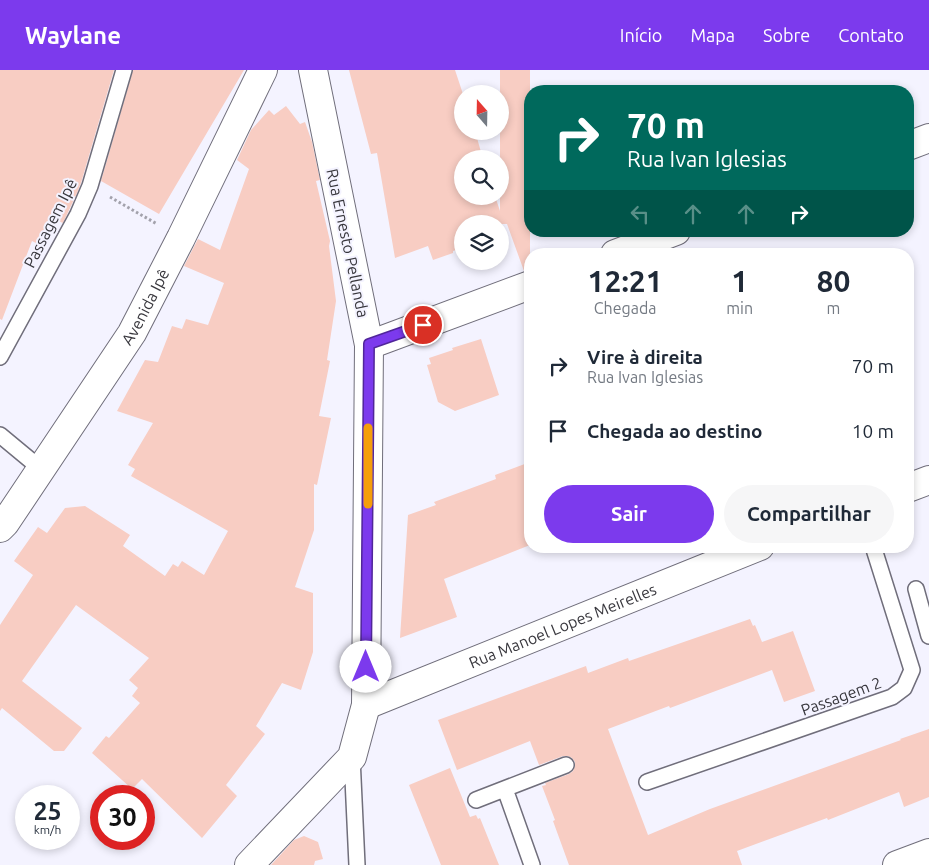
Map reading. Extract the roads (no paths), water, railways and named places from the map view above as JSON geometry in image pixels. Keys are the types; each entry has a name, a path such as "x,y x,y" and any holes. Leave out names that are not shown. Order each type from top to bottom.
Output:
{"street":[{"name":"Avenida Ipê","path":"0,528 132,333 181,238 263,70"},
{"name":"Rua Ernesto Pellanda","path":"313,70 369,344 366,705 352,757"},
{"path":"914,144 929,138"},
{"path":"631,248 660,237"},
{"path":"369,344 524,287"},
{"path":"914,486 929,480"},
{"name":"Rua Manoel Lopes Meirelles","path":"366,705 743,553"},
{"path":"249,865 352,757"},
{"path":"897,865 929,853"}],"lane":[{"name":"Passagem Ipê","path":"0,357 78,214 90,186 124,70"},
{"path":"0,435 41,469"},
{"name":"Passagem 2","path":"647,782 892,697 904,688 912,670 875,553"},
{"path":"916,589 929,636"},
{"name":"Rua Ernesto Pellanda","path":"352,757 357,865"},
{"path":"476,800 566,765"},
{"path":"505,789 532,865"}]}
